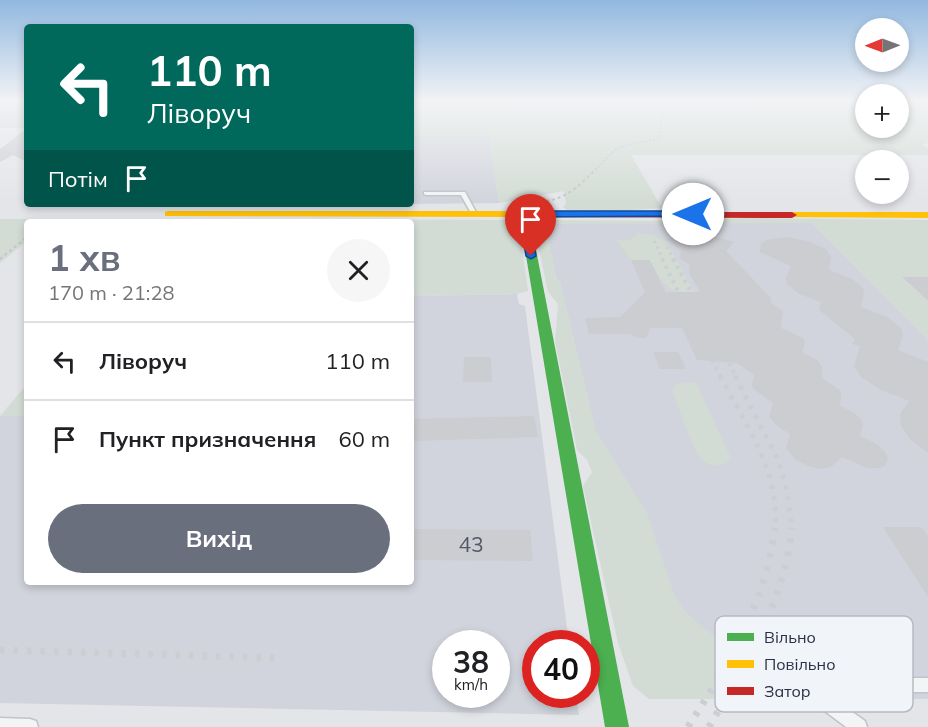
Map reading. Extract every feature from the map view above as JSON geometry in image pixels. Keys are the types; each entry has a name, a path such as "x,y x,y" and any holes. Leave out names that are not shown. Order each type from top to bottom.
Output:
{"street":[{"path":"168,214 928,215"},
{"path":"524,214 617,727"}],"lane":[{"path":"426,193 463,194 474,214"},
{"path":"839,712 859,727"},
{"path":"0,726 30,727"}],"path":[{"path":"539,202 559,199 576,189 617,148 660,138 662,134"},
{"path":"1,258 24,239"}],"shaded area":[{"path":"414,134 855,134 855,138 909,138 909,134 928,134 928,143 922,144 928,148 928,155 909,155 909,150 855,150 855,155 631,155 662,208 615,211 567,210 563,207 566,203 564,191 499,203 489,135"},
{"path":"489,134 499,203 414,204 414,135"},
{"path":"741,218 928,220 928,277 903,278 928,301 928,340 812,223 546,224 556,279 560,280 596,431 647,513 674,594 684,610 715,636 715,699 649,699 633,686 618,643 583,486 592,472 587,460 577,450 555,341 558,304 548,292 533,220 707,221"},
{"path":"0,219 24,219 24,243 0,263"},
{"path":"414,220 518,220 528,291 517,294 414,296"},
{"path":"552,223 812,223 928,340 928,699 913,699 913,616 715,616 715,699 649,699 545,227"},
{"path":"638,233 653,235 667,242 694,292 680,295 660,280 650,261 631,260 616,240 629,240"},
{"path":"517,294 519,304 525,306 567,630 522,630 522,708 578,708 579,715 0,703 0,416 24,416 24,585 414,585 414,296"},
{"path":"696,382 730,456 728,462 722,465 708,464 698,455 672,389 677,383"},
{"path":"24,388 24,416 0,416"}],"building":[{"path":"19,134 24,134 24,160 13,155 0,162 0,149"},
{"path":"687,237 701,241 717,237 734,242 726,251 771,298 771,303 783,311 781,328 803,338 805,343 802,352 818,361 822,367 822,378 840,390 840,406 861,419 863,427 860,436 878,445 886,453 888,459 885,466 867,468 842,457 832,466 821,469 796,460 786,448 790,434 777,426 769,417 773,403 753,389 754,375 737,363 697,360 682,328 650,328 646,338 638,338 630,334 589,334 585,318 620,317 645,292 631,260 650,260 666,292 700,292 689,273 690,265 680,258 681,250 665,239"},
{"path":"787,237 807,241 826,249 831,257 829,270 852,279 863,288 861,307 887,317 901,328 903,336 898,350 928,362 928,453 911,440 901,426 900,414 909,401 881,390 861,377 854,366 860,346 852,344 855,339 819,310 821,302 799,294 787,284 786,278 791,266 760,252 761,244 766,240"},
{"path":"902,277 928,277 928,301"},
{"path":"653,352 678,352 686,369 660,369"},
{"path":"464,357 491,357 492,382 463,382"},
{"path":"534,416 538,437 414,441 414,419"},
{"path":"883,527 921,527 928,536 928,597"},
{"path":"414,529 530,530 533,561 414,560"}],"railway":[{"path":"654,241 663,260"},
{"path":"667,247 674,260"},
{"path":"662,259 680,295"},
{"path":"673,259 691,292"},
{"path":"712,360 721,377"},
{"path":"729,363 736,377"},
{"path":"720,376 750,430 767,469 775,509 775,528"},
{"path":"735,376 779,462 787,492 792,528"},
{"path":"750,616 763,581 775,528"},
{"path":"768,616 781,581 792,528"},
{"path":"0,650 279,658"},
{"path":"688,727 715,683"},
{"path":"709,727 718,712"}],"traffic: fast":[{"path":"524,214 617,727"}],"traffic: slow":[{"path":"168,214 545,214"},
{"path":"792,215 928,215"}],"traffic: jam":[{"path":"545,214 792,215"}],"route":[{"path":"531,256 524,214 693,214"}]}
